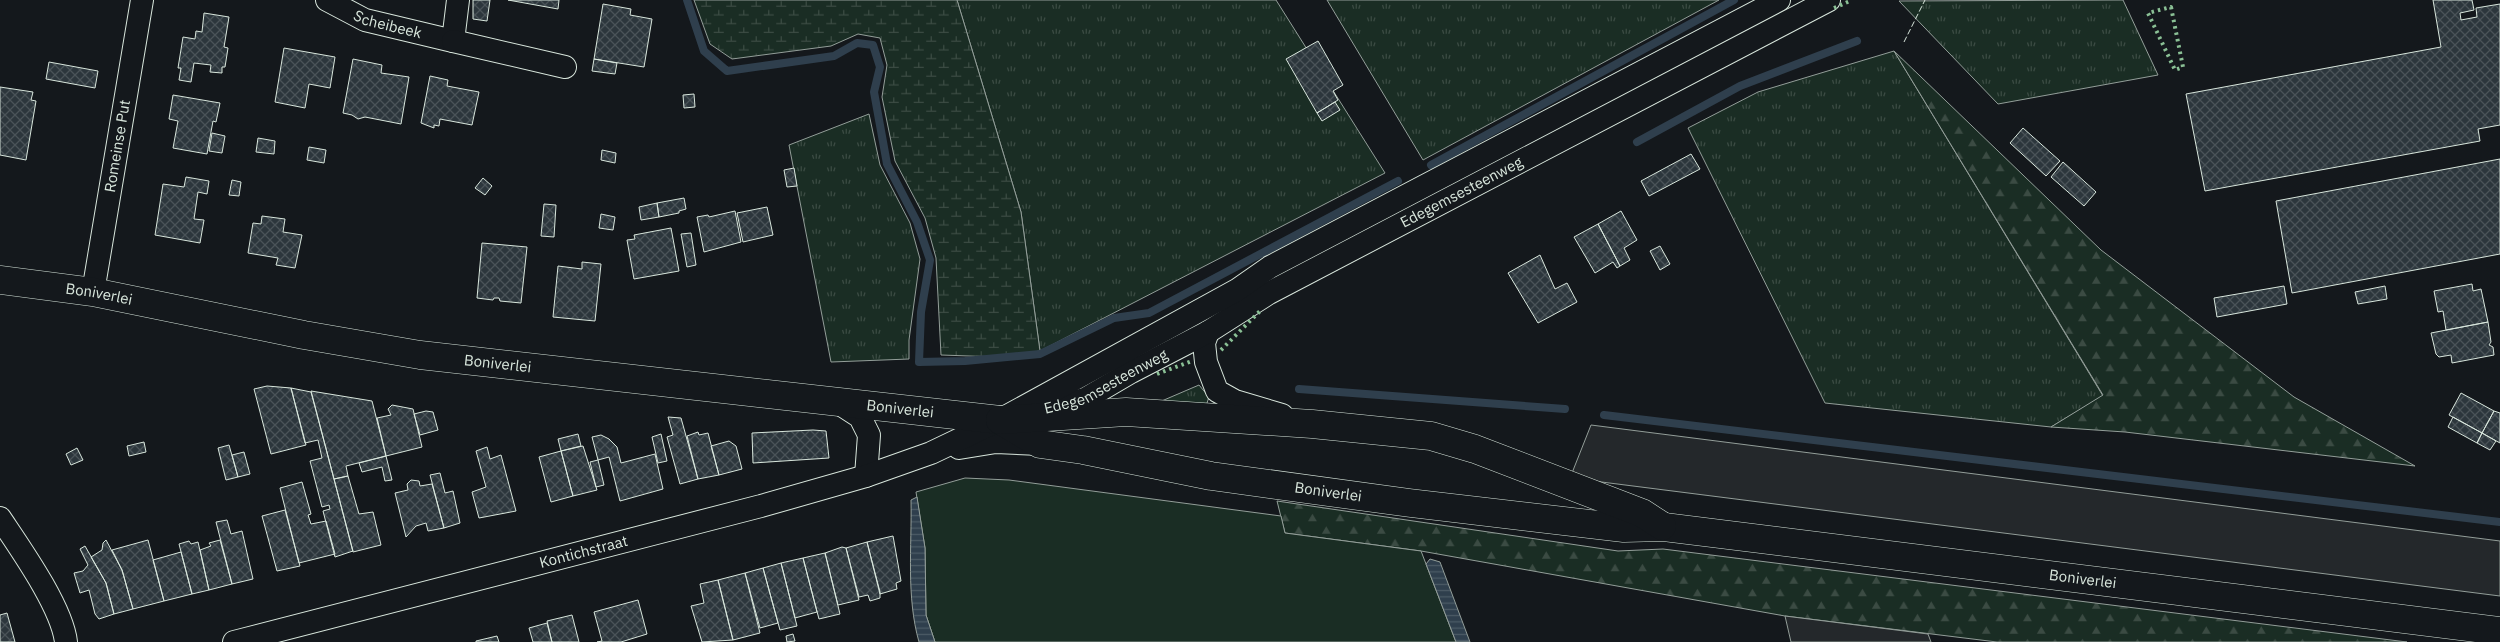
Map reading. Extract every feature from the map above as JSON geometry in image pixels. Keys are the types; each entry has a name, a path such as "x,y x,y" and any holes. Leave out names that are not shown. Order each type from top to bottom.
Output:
{"main road":[{"name":"Boniverlei","path":"0,280 93,292 304,336 420,355 1000,420 1126,412 1312,424 1431,436 1475,449 1642,514 1664,527"},
{"name":"Boniverlei","path":"1000,420 1040,444 1083,450 1211,476 1624,528 1664,527 2500,631"}],"street":[{"name":"Romeinse Put","path":"93,292 142,0"},
{"name":"Scheibeek","path":"327,0 346,12 365,20 566,67"},
{"path":"453,41 458,0"},
{"name":"Edegemsesteenweg","path":"1000,420 1237,290 1270,266 1779,0"},
{"name":"Edegemsesteenweg","path":"1000,420 1085,399 1131,372 1208,332 1278,288 1829,0"},
{"name":"Boniverlei","path":"1208,332 1204,343 1206,362 1217,391 1236,401 1312,424"},
{"path":"836,402 860,417 869,435 866,476"},
{"name":"Kontichstraat","path":"234,642 751,508 866,476 931,453 1000,420"},
{"name":"Kontichstraat","path":"931,453 996,442 1040,444"},
{"path":"0,518 35,571 65,630 66,642"}],"green space":[{"path":"694,0 957,0 1021,212 1040,351 998,357 941,355 936,258 925,218 895,161 882,97 887,65 880,38 858,34 831,46 732,59 710,44"},
{"path":"957,0 1276,0 1385,173 1040,351 1021,212"},
{"path":"1327,0 1719,0 1423,160"},
{"path":"2123,0 2158,75 1998,104 1899,1"},
{"path":"1894,51 2103,396 2051,427 1825,403 1688,128 1758,92"},
{"path":"1894,51 2101,250 2294,397 2415,466 2125,432 2051,427 2103,395"},
{"path":"869,114 880,165 910,223 920,259 909,340 909,359 831,362 789,145"},
{"path":"1199,385 1209,397 1206,406 1157,403"},
{"path":"965,478 1009,480 1281,516 1285,533 1421,551 1456,642 935,642 926,615 925,548 916,492"},
{"path":"1277,501 1618,551 1663,549 2407,642 1997,642 1785,616 1421,551 1285,533"}],"shaded area":[{"path":"1591,425 2500,541 2500,596 1570,478"},
{"path":"1785,616 1928,634 1931,642 1791,642"}],"water":[{"path":"917,497 925,548 926,615 935,642 919,642 912,607 910,571 911,500"},
{"path":"1430,559 1440,562 1470,642 1456,642 1426,564"}],"building":[{"path":"473,0 490,0 487,21 473,19"},
{"path":"508,0 559,0 558,9"},
{"path":"2433,0 2472,0 2474,10 2460,13 2461,20 2477,17 2476,8 2500,4 2500,125 2478,129 2480,141 2205,191 2186,94 2441,47"},
{"path":"603,4 631,9 630,15 652,19 644,67 594,59"},
{"path":"204,13 229,17 224,47 228,48 225,67 222,67 222,73 210,72 211,65 194,63 191,82 179,80 181,68 178,68 183,37 195,39 196,31 202,32"},
{"path":"1318,41 1343,85 1333,91 1338,100 1317,113 1286,59"},
{"path":"284,48 335,57 330,88 309,84 305,108 275,102"},
{"path":"353,59 382,65 381,73 409,77 401,124 365,117 358,119 343,113"},
{"path":"594,59 617,63 615,74 592,71"},
{"path":"49,62 98,71 95,88 46,79"},
{"path":"430,76 448,80 447,86 479,92 472,125 440,119 439,126 434,125 434,128 421,123"},
{"path":"0,87 33,92 31,100 36,101 26,160 0,155"},
{"path":"694,94 695,107 684,108 683,95"},
{"path":"173,95 220,103 216,122 213,121 207,154 173,148 178,121 169,119"},
{"path":"1335,102 1340,110 1322,121 1317,113"},
{"path":"2023,128 2060,161 2046,176 2010,143"},
{"path":"212,133 225,136 222,153 209,151"},
{"path":"258,138 275,141 274,154 256,152"},
{"path":"309,147 326,150 324,163 307,160"},
{"path":"602,150 616,153 615,163 601,160"},
{"path":"1691,154 1700,169 1649,196 1641,181"},
{"path":"2500,159 2500,254 2292,293 2276,201"},
{"path":"2063,162 2096,192 2084,206 2051,177"},
{"path":"794,168 797,186 787,187 784,170"},
{"path":"186,177 209,181 207,194 198,192 194,219 204,220 200,243 155,235 163,184 184,187"},
{"path":"483,178 492,186 485,195 475,188"},
{"path":"232,180 241,182 239,196 229,195"},
{"path":"684,198 686,209 679,211 679,213 659,217 657,203"},
{"path":"657,203 659,217 641,220 639,207"},
{"path":"544,204 556,205 554,237 541,236"},
{"path":"767,207 773,235 743,242 737,213"},
{"path":"735,211 741,242 704,252 697,217 708,215 709,217"},
{"path":"1621,211 1637,240 1624,248 1630,260 1620,266 1598,224"},
{"path":"601,214 615,217 613,230 599,228"},
{"path":"262,216 285,219 283,232 302,235 295,268 276,265 278,258 248,253 253,223 261,224"},
{"path":"1598,224 1620,266 1617,268 1613,262 1595,273 1574,237"},
{"path":"671,228 679,271 634,279 627,240 635,239 634,235"},
{"path":"691,233 696,265 687,267 681,234"},
{"path":"482,243 527,247 521,303 500,301 499,298 494,298 493,300 477,298"},
{"path":"1660,246 1670,264 1660,270 1650,251"},
{"path":"1540,255 1555,289 1567,283 1577,302 1538,323 1508,273"},
{"path":"582,262 601,264 595,321 553,317 558,266 582,269"},
{"path":"2472,284 2473,291 2481,289 2488,322 2446,330 2443,311 2438,312 2434,291"},
{"path":"2284,286 2287,304 2217,317 2214,298"},
{"path":"2385,286 2387,299 2358,304 2355,292"},
{"path":"2488,322 2491,342 2489,345 2493,347 2494,355 2452,363 2451,355 2439,357 2436,354 2431,333"},
{"path":"267,386 291,388 306,445 271,454 254,389"},
{"path":"291,388 311,392 353,551 335,557 323,511 330,509 329,505 322,507 310,461 322,458 318,440 305,443"},
{"path":"311,391 372,401 386,456 346,466 348,476 334,479"},
{"path":"2461,393 2494,411 2482,433 2449,415"},
{"path":"392,405 413,409 422,447 386,456 377,418 391,415 388,409"},
{"path":"426,411 433,412 438,430 420,435 414,414"},
{"path":"2494,411 2500,413 2500,443 2482,433"},
{"path":"668,417 681,418 698,479 680,484 667,437 673,435"},
{"path":"2453,417 2482,433 2477,443 2448,427"},
{"path":"826,431 829,458 753,463 752,433"},
{"path":"698,432 699,435 708,433 719,475 698,479 687,436"},
{"path":"2482,433 2496,441 2490,450 2477,443"},
{"path":"578,434 581,446 561,451 558,439"},
{"path":"661,434 667,461 658,463 652,437"},
{"path":"601,435 609,439 617,447 621,463 655,454 663,489 620,501 609,457 598,460 592,437"},
{"path":"729,441 736,446 742,469 719,475 711,446"},
{"path":"144,442 146,452 129,456 127,446"},
{"path":"229,445 238,477 226,480 218,448"},
{"path":"583,446 597,490 573,496 561,451"},
{"path":"487,447 490,459 501,455 516,511 479,518 472,492 486,487 476,451"},
{"path":"77,448 83,460 71,465 66,454"},
{"path":"561,451 573,496 551,502 539,457"},
{"path":"244,452 250,474 238,477 232,455"},
{"path":"386,456 392,480 385,481 382,467 362,472 359,463"},
{"path":"598,460 604,485 596,487 590,462"},
{"path":"440,473 445,493 453,491 460,523 444,528 430,475"},
{"path":"348,476 359,514 373,512 381,545 353,552 334,479"},
{"path":"411,480 419,481 420,486 432,484 444,528 428,531 426,523 416,526 406,537 395,493 408,490 407,484"},
{"path":"302,482 311,514 308,515 311,524 326,521 335,554 299,563 280,488"},
{"path":"285,510 300,566 277,571 262,516"},
{"path":"227,520 231,534 242,531 253,579 232,584 216,522"},
{"path":"893,536 901,581 896,583 897,589 880,594 867,542"},
{"path":"106,540 122,570 133,609 114,614 106,583 91,557 102,550 103,543"},
{"path":"148,540 164,601 133,609 122,570 112,550"},
{"path":"220,540 232,584 209,590 200,550 211,546 209,543"},
{"path":"189,541 191,544 198,542 209,590 192,594 179,544"},
{"path":"867,542 880,592 880,598 870,601 868,595 859,597 846,548"},
{"path":"85,546 106,583 114,614 99,619 95,614 89,590 80,593 74,573 83,571 88,565 80,549"},
{"path":"842,547 846,548 859,600 838,605 825,553"},
{"path":"181,552 192,594 164,601 153,560"},
{"path":"825,553 840,614 819,619 803,558"},
{"path":"803,558 817,612 795,618 781,563"},
{"path":"781,563 797,626 780,630 763,568"},
{"path":"763,568 778,623 760,628 745,573"},
{"path":"745,573 760,633 733,640 718,580"},
{"path":"718,580 733,640 702,642 691,606 704,603 700,584"},
{"path":"638,600 647,634 621,642 597,642 602,641 594,612"},
{"path":"7,613 15,642 0,642 0,615"},
{"path":"572,615 579,642 552,642 547,621"},
{"path":"547,623 552,642 533,642 529,628"},
{"path":"793,634 795,641 787,642 786,636"},
{"path":"497,636 499,642 476,642 476,641"}],"waterway":[{"path":"687,0 704,51 727,71 834,56 857,43 873,45 880,67 874,92 887,164 917,222 930,260 921,312 919,362 965,361 1040,354 1114,318 1149,313 1398,181"},
{"path":"1431,165 1734,0"},
{"path":"1637,142 1740,86 1857,41"},
{"path":"1299,389 1565,409"},
{"path":"1604,415 2500,522"}],"hedge":[{"path":"1834,8 1850,1"},
{"path":"2171,7 2183,67 2175,70 2148,13 2171,7"},
{"path":"1221,350 1260,311"},
{"path":"1157,374 1192,361"}],"fence":[{"path":"1904,42 1925,0"}]}
